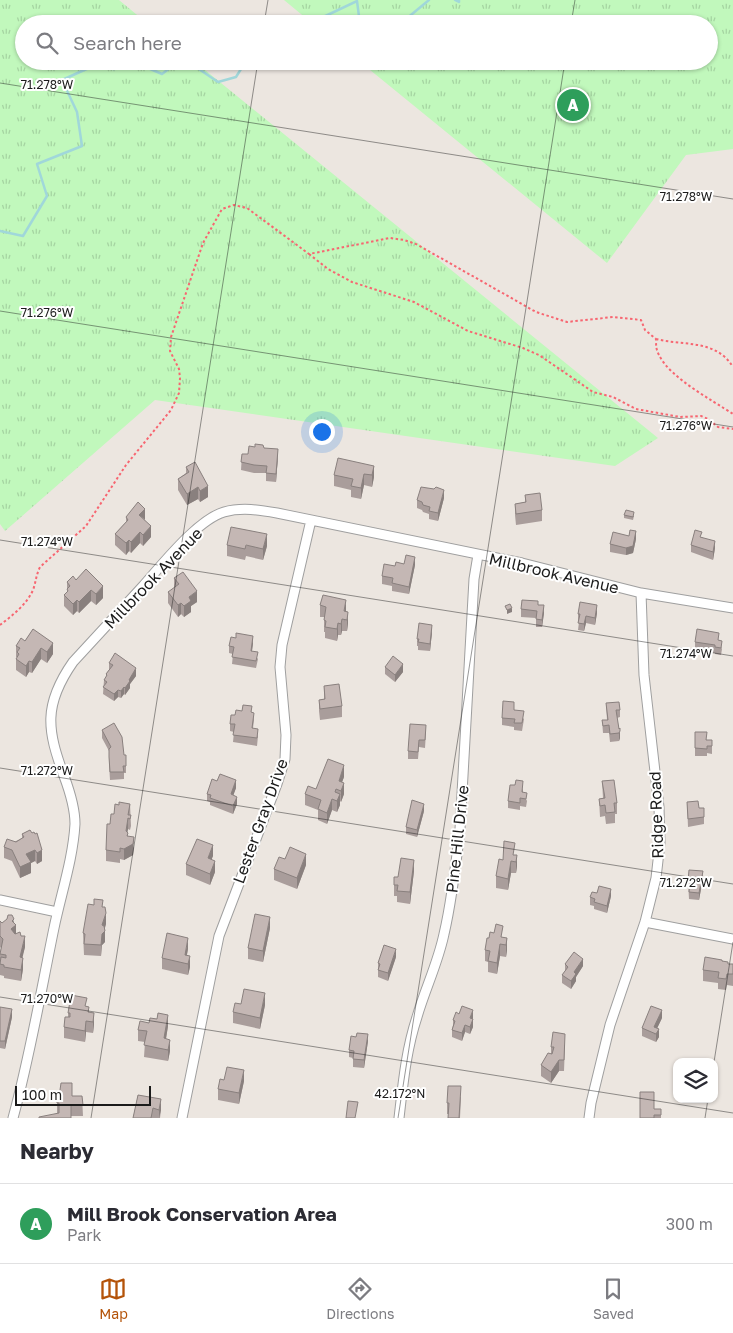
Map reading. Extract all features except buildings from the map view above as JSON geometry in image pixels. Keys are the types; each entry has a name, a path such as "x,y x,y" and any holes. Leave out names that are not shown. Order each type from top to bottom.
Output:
{"street":[{"name":"Millbrook Avenue","path":"14,1118 57,912 73,848 75,822 72,797 54,749 50,729 54,695 62,678 73,662 167,559 195,531 210,520 223,512 238,509 254,509 522,563 641,593 733,608"},
{"name":"Lester Gray Drive","path":"182,1118 219,936 277,784 284,759 286,720 280,668 282,645 311,520"},
{"name":"Pine Hill Drive","path":"399,1118 410,1044 417,1017 443,941 457,859 461,820 474,580 478,555"},
{"name":"Ridge Road","path":"589,1118 610,1025 646,922 656,878 660,843 659,816 644,675 641,593"},
{"path":"0,900 57,912"},
{"path":"646,922 733,939"}],"path":[{"path":"0,625 11,617 30,595 40,567 86,526 120,473 171,410 179,393 180,378 179,369 170,351 171,337 203,243 220,211 227,206 234,205 247,208 328,269 352,282 414,302 468,331 523,348 539,355 593,392 613,398 636,409 680,417 701,416 708,419 718,428 733,429"},
{"path":"309,254 390,238 404,240 416,244 536,312 567,322 613,317 642,320 645,330 656,339 711,347 724,355 733,367"},
{"path":"656,339 658,354 669,369 699,392 733,414"}],"green space":[{"path":"0,0 119,0 137,15 15,15 15,70 205,70 658,438 615,466 155,400 5,531 0,524"},
{"path":"284,0 733,0 733,149 686,155 607,263 370,70 718,70 718,15 302,15"}],"waterway":[{"path":"411,15 429,0"},
{"path":"455,0 459,2 459,0"},
{"path":"327,15 357,1 359,15"},
{"path":"0,231 23,236 47,196 37,164 82,146 77,112 62,80 84,70"},
{"path":"153,70 162,74 167,70"},
{"path":"200,70 218,82 236,77 240,70"}],"place":[{"name":"Mill Brook Conservation Area","path":"573,105"}]}
